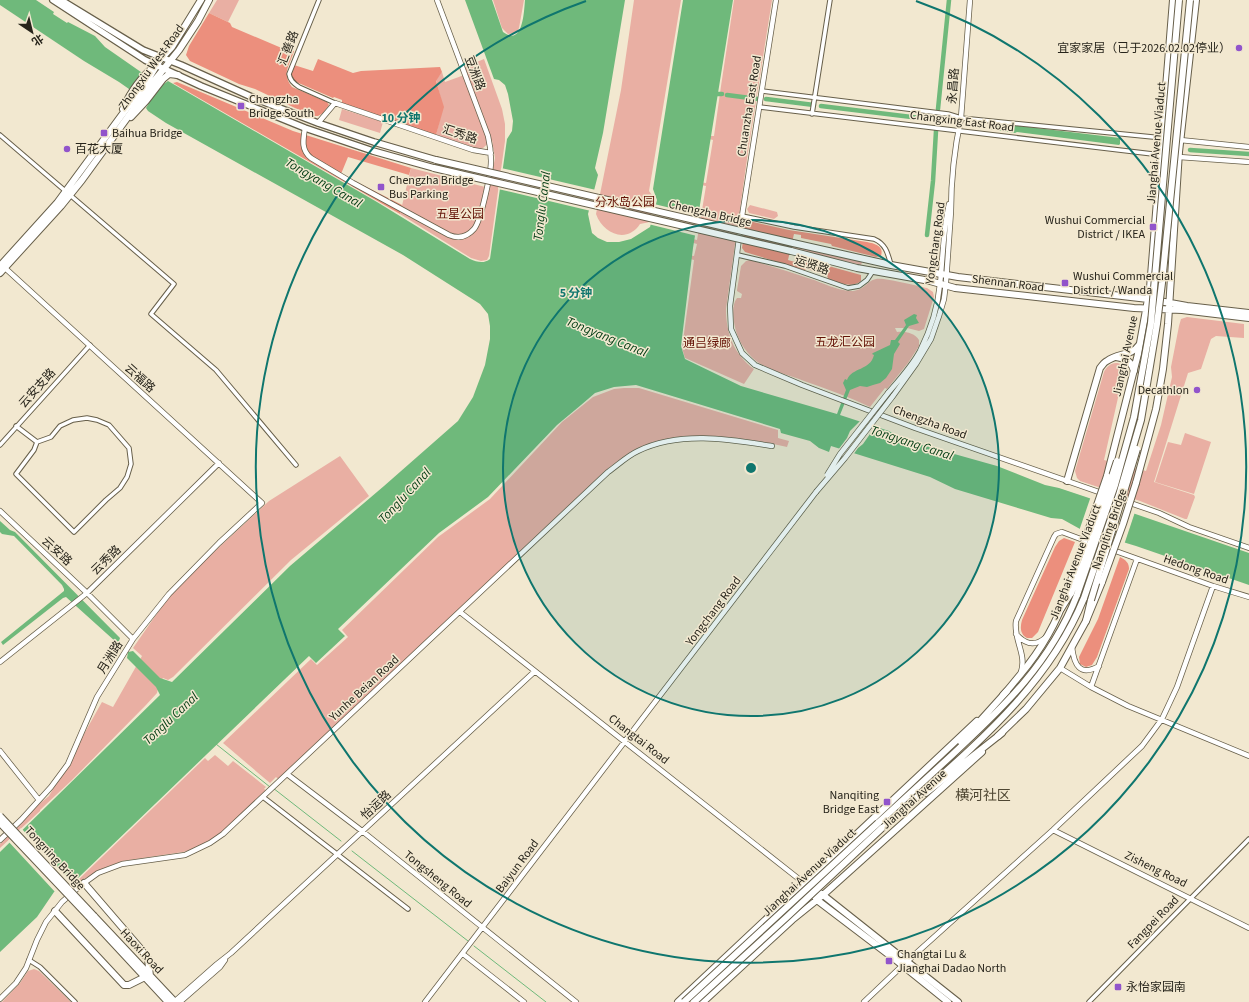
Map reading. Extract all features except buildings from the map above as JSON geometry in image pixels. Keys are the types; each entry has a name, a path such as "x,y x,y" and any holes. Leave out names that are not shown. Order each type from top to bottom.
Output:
{"main road":[{"path":"53,0 145,60 159,62 170,60 254,98 318,123 374,142 436,160"},
{"path":"62,0 142,50 159,62 164,69 201,86 305,128 373,151 434,168"},
{"name":"Zhongxiu West Road","path":"152,80 159,62 172,47 201,0"},
{"name":"Zhongxiu West Road","path":"2,269 100,157 118,125 152,80 164,69 198,21 209,0"},
{"name":"Jianghai Avenue","path":"1107,476 1142,340 1148,299 1173,0"},
{"name":"Jianghai Avenue Viaduct","path":"694,1002 788,916 882,826 935,771 980,730 1030,677 1058,636 1070,613 1072,593 1085,559 1124,440 1134,417 1151,323 1179,0"},
{"name":"Jianghai Avenue Viaduct","path":"684,1002 976,742 1017,702 1043,671 1064,640 1076,616 1087,599 1134,461 1139,442 1141,420 1159,310 1190,0"},
{"path":"1169,310 1180,140 1196,0"},
{"path":"118,125 126,103 139,96 152,80 169,74 178,75"},
{"name":"Chengzha Bridge","path":"436,160 793,243"},
{"name":"Chengzha Bridge","path":"434,168 791,251"},
{"name":"Shennan Road","path":"793,243 943,275 1148,299 1187,306 1249,313"},
{"name":"Shennan Road","path":"791,251 874,271 930,281 963,289 1146,309 1182,310 1249,318"},
{"name":"Nanqiting Bridge","path":"1102,582 1136,483 1156,409 1163,369 1169,310"},
{"path":"1067,482 1100,368 1106,361 1113,357 1134,351 1142,340"},
{"path":"1113,357 1127,360 1132,366 1134,372"},
{"name":"Nanqiting Bridge","path":"1072,593 1107,476"},
{"name":"Jianghai Avenue","path":"703,1002 792,920 823,895 1002,733 1026,709 1060,668 1086,622 1102,582"},
{"name":"Jianghai Avenue","path":"678,1002 1007,691 1029,664 1048,636 1061,609 1072,593"},
{"path":"1086,622 1087,599"},
{"path":"935,771 1007,691"},
{"path":"882,826 1002,733"},
{"name":"Tongning Bridge","path":"0,816 92,917"},
{"name":"Tongning Bridge","path":"0,823 92,917"},
{"path":"55,911 124,985 129,985 147,977 148,959 84,883"},
{"name":"Changtai Road","path":"804,883 823,895 948,1002"},
{"name":"Changtai Road","path":"804,883 817,900 958,1002"},
{"name":"Haoxi Road","path":"92,917 168,1002"},
{"name":"Haoxi Road","path":"147,977 174,1002"}],"street":[{"name":"汇善路","path":"319,0 289,74 293,84 335,103"},
{"name":"豆洲路","path":"305,128 303,138 304,149 311,158 353,183 449,235 456,237 469,234 476,226 486,187 491,162 491,153 488,136 437,0"},
{"name":"Chuanzha East Road","path":"742,216 776,0"},
{"path":"812,114 830,0"},
{"name":"永昌路","path":"951,197 958,130 961,118 970,0"},
{"name":"Changxing East Road","path":"762,91 948,114 961,118 1162,138"},
{"path":"318,123 335,103"},
{"name":"汇秀路","path":"335,103 473,150 491,153"},
{"name":"Changxing East Road","path":"760,107 1161,155"},
{"path":"0,135 174,284 151,314 216,370 296,465"},
{"path":"1180,140 1249,146"},
{"path":"1179,157 1249,162"},
{"name":"Yongchang Road","path":"625,742 816,492 845,458 893,396 916,364 931,339 940,316 944,299 943,275 951,197"},
{"path":"742,216 794,227 874,240 880,242 886,250 891,265"},
{"name":"Chengzha Road","path":"742,216 730,306 731,328 742,353 755,365 799,384 915,428 1159,513 1189,527 1249,548"},
{"name":"运贤路","path":"738,255 785,266 848,288 859,286 867,280 874,271"},
{"name":"云福路","path":"2,269 90,346 112,368 220,463 262,503"},
{"name":"Yongchang Road","path":"816,492 840,454 888,392 904,374 920,350 943,285"},
{"name":"云安支路","path":"0,444 90,346"},
{"path":"87,418 109,425 130,448 131,464 127,477 120,488 74,532 16,474 34,450 37,442 51,437 60,426 73,420 87,418"},
{"path":"16,426 37,442"},
{"name":"Yunhe Beian Road","path":"0,999 16,983 29,960 46,922 62,902 98,873 122,864 185,855 210,843 223,834 608,472 638,451 652,445 669,441 714,438 772,446"},
{"name":"云秀路","path":"0,662 87,593 220,463"},
{"name":"月洲路","path":"0,840 51,787 68,764 97,698 133,639 169,594 219,543 262,503"},
{"name":"云安路","path":"0,511 87,593 133,639"},
{"name":"Hedong Road","path":"1015,632 1016,621 1056,534 1062,532 1213,586 1249,597"},
{"path":"1091,687 1137,559"},
{"path":"864,1002 1053,830 1142,746 1162,719 1177,687 1213,586"},
{"name":"Changtai Road","path":"460,612 534,672 804,883"},
{"path":"1015,632 1026,643 1034,644 1041,642 1048,636"},
{"path":"1015,632 1023,657 1023,664 1018,677"},
{"path":"1072,646 1073,656 1077,666 1081,669 1089,671 1099,666"},
{"path":"1060,668 1091,687 1128,706 1249,756"},
{"name":"怡运路","path":"180,1002 220,967 232,953 534,672"},
{"name":"Baiyun Road","path":"425,1002 625,742"},
{"path":"0,751 39,800"},
{"name":"Tongsheng Road","path":"286,774 362,831 576,1002"},
{"path":"264,795 408,909"},
{"name":"Zisheng Road","path":"1053,830 1249,928"},
{"name":"Fangpei Road","path":"1089,1002 1249,839"},
{"name":"怡运路","path":"174,1002 217,964 232,953"},
{"path":"463,954 524,1002"},
{"path":"29,960 40,967 76,1002"}],"green space":[{"path":"217,0 239,0 228,22 209,13"},
{"path":"493,0 524,0 519,28 516,33 508,34 502,28"},
{"name":"分水岛公园","path":"634,0 681,0 649,191 655,199 650,222 640,224 629,234 622,235 616,234 604,227 596,214 621,90"},
{"name":"通吕绿廊","path":"734,0 772,0 748,152 726,309 726,318 732,343 741,357 754,369 744,384 685,358 682,348 694,260 690,259 688,255 694,256 697,244 690,242 693,239 697,240 706,186 701,185 699,182 706,183 713,140 705,138 708,136 714,136"},
{"name":"五星公园","path":"484,59 502,109 505,124 505,141 489,256 487,260 481,261 471,258 400,214 411,168 489,188 495,158 492,140 483,148 479,149 436,135 443,107 436,80 442,72 445,82 467,74 465,67"},
{"path":"342,109 383,122 380,133 339,120"},
{"path":"750,205 777,212 778,216 774,219 749,213 747,209"},
{"path":"792,246 862,262 861,265 792,249"},
{"name":"五龙汇公园","path":"750,260 788,271 835,288 849,291 858,290 873,280 880,279 893,280 927,288 933,292 934,297 924,329 919,331 907,328 895,328 897,332 906,332 915,336 919,340 919,346 908,363 870,407 838,393 767,368 756,361 748,353 741,343 737,333 733,310 735,300 737,298 741,298 742,294 737,291 741,266 746,261"},
{"path":"1187,317 1244,324 1244,338 1216,336 1211,339 1201,369 1188,373 1154,482 1194,495 1195,497 1187,519 1185,519 1140,501 1080,481 1077,478 1075,471 1104,372 1109,365 1117,363 1122,365 1124,371 1104,460 1146,471 1161,425 1172,377 1171,367 1179,326 1181,319"},
{"path":"639,388 778,430 778,438 789,441 787,447 741,439 695,436 673,439 651,445 630,454 609,468 278,779 276,777 270,783 223,743 311,659 317,665 348,637 342,630 438,537 490,499 562,422 593,397 614,389"},
{"path":"1185,433 1211,442 1194,494 1155,482 1168,442 1181,445"},
{"path":"340,456 369,496 291,560 173,677 168,680 163,678 157,686 157,693 146,705 72,780 0,848 0,844 38,805 49,796 102,702 113,707 142,656 133,648 174,589 269,501"},
{"path":"215,755 228,766 233,761 266,787 264,789 266,790 221,833 208,842 191,850 123,861 109,866 76,883 72,883 69,879 78,880 205,758 208,761"},
{"path":"34,969 39,971 71,1002 2,1002 20,983 28,971"}],"shaded area":[{"path":"209,13 230,23 232,27 291,52 292,50 294,51 287,69 287,77 289,82 292,87 327,102 329,105 323,113 318,116 314,116 190,61 186,55 189,46"},
{"path":"318,59 353,73 361,71 440,67 442,72 436,81 444,107 436,135 342,103 342,100 333,98 294,81 291,74 294,65 313,71"},
{"path":"177,82 293,131 411,168 409,175 348,157 341,174 402,205 400,214 173,83"},
{"path":"749,221 789,230 870,243 878,246 882,253 881,256 876,257 832,246 831,244 801,238 801,235 794,234 788,260 795,262 796,257 861,275 861,281 857,283 849,285 840,283 828,279 827,275 807,269 804,270 745,252 742,248 745,225"},
{"path":"1064,538 1075,542 1038,632 1032,638 1027,638 1021,630 1022,620 1055,547 1059,541"},
{"path":"1120,557 1127,562 1129,569 1097,657 1092,665 1086,667 1080,664 1079,657 1098,619"}],"water":[{"path":"0,0 36,0 67,23 68,22 95,36 105,47 161,86 168,81 377,202 470,259 485,262 490,259 507,139 512,131 513,121 505,85 499,80 494,79 465,0 492,0 503,32 510,35 515,35 521,26 523,19 525,0 625,0 603,133 595,168 598,175 588,214 592,233 598,238 607,242 619,242 631,239 650,227 657,200 653,189 683,0 733,0 693,248 681,346 685,359 741,386 837,414 846,390 843,383 845,379 847,380 853,373 869,364 874,355 872,354 873,353 890,345 891,340 895,340 906,325 904,320 914,314 917,315 916,318 919,323 909,326 898,342 900,344 894,354 892,369 886,378 880,383 867,387 860,386 850,390 840,415 889,431 901,439 997,466 1045,485 1086,497 1249,553 1249,585 1136,546 1080,529 1062,519 1051,518 955,489 930,477 831,446 829,452 819,448 810,441 781,433 780,429 636,385 614,387 595,393 557,425 488,497 439,533 338,629 345,636 316,663 309,656 78,878 69,877 54,892 37,917 0,952 0,852 160,695 156,687 127,658 128,652 133,651 160,678 172,682 290,566 458,421 473,397 485,365 490,339 490,326 488,314 480,304 403,255 166,123 148,111 146,108 149,103 0,5"},
{"path":"996,123 1120,138 1120,144 990,129 990,125"},
{"path":"0,521 10,530 15,532 120,638 119,641 116,642 66,597 3,645 1,642 64,591 64,589 62,585 14,536 2,534 0,532"}],"pier":[{"path":"501,168 596,190 591,211 498,189"},
{"path":"654,204 700,215 697,236 648,224"},
{"path":"862,419 877,424 863,444 853,455 838,450 847,438 850,431"},
{"path":"1091,496 1135,512 1124,545 1079,531"},
{"path":"21,828 70,880 56,893 8,841"}],"waterway":[{"path":"938,109 949,0"},
{"path":"717,94 722,94"},
{"path":"727,95 758,99"},
{"path":"766,99 814,105"},
{"path":"821,106 928,119"},
{"path":"927,235 933,181 936,131"},
{"path":"1190,150 1249,154"},
{"path":"216,744 270,787"},
{"path":"273,788 341,841"},
{"path":"352,851 468,941"},
{"path":"474,946 546,1002"}],"place":[{"name":"宜家家居（已于2026.02.02停业）","path":"1239,48"},
{"name":"Chengzha Bridge South","path":"241,106"},
{"name":"Baihua Bridge","path":"104,133"},
{"name":"百花大厦","path":"67,149"},
{"name":"Chengzha Bridge Bus Parking","path":"381,187"},
{"name":"Wushui Commercial District / IKEA","path":"1153,227"},
{"name":"Wushui Commercial District / Wanda","path":"1065,283"},
{"name":"Decathlon","path":"1197,390"},
{"name":"Nanqiting Bridge East","path":"887,802"},
{"name":"Changtai Lu & Jianghai Dadao North","path":"889,961"},
{"name":"永怡家园南","path":"1118,987"}],"district":[{"name":"横河社区","path":"983,795"}],"water label":[{"name":"Tongyang Canal","path":"324,182"},
{"name":"Tonglu Canal","path":"541,206"},
{"name":"Tongyang Canal","path":"607,336"},
{"name":"Tongyang Canal","path":"912,442"},
{"name":"Tonglu Canal","path":"404,495"},
{"name":"Tonglu Canal","path":"170,718"}]}
